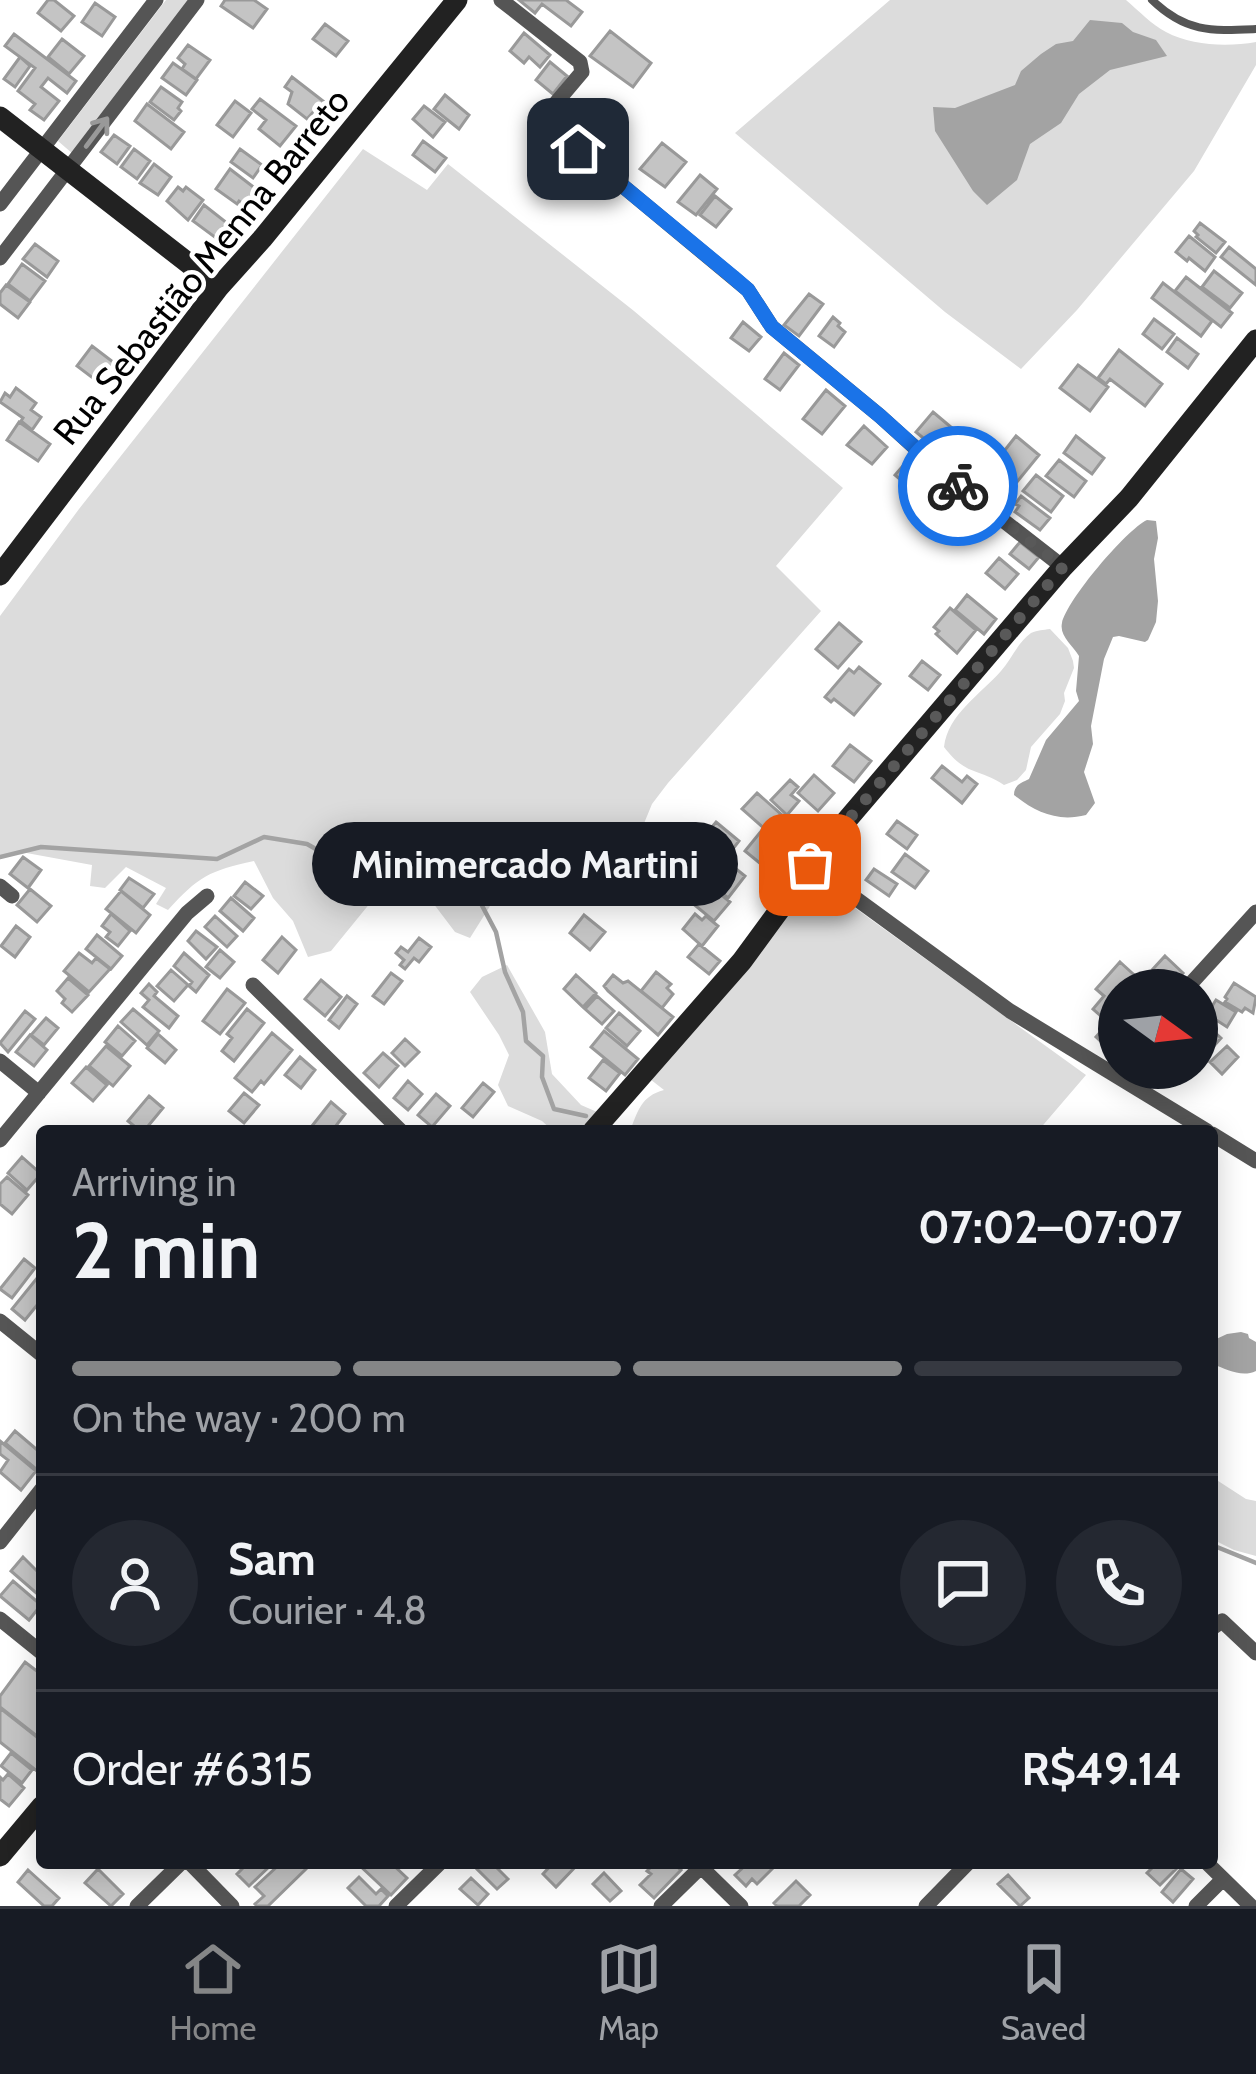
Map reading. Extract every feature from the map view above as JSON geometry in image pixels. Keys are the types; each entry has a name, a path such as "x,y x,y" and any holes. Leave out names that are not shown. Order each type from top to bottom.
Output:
{"street":[{"path":"0,204 156,0"},
{"path":"0,258 197,0"},
{"name":"Rua Sebastião Menna Barreto","path":"0,575 219,287 458,0"},
{"path":"501,0 583,68 548,111 553,128 748,290 772,327 945,475 1063,567"},
{"path":"0,117 219,287"},
{"path":"598,1125 742,961 810,865 1063,567 1129,498 1256,340"},
{"path":"810,865 1010,1011 1098,1058"},
{"path":"0,1140 187,913 207,896"},
{"path":"1204,969 1256,912"},
{"path":"254,985 395,1125"},
{"path":"0,1061 39,1093"},
{"path":"1146,1089 1200,1125"},
{"path":"1218,1137 1256,1161"},
{"path":"0,1321 36,1350"},
{"path":"0,1542 36,1497"},
{"path":"0,1619 36,1647"},
{"path":"1218,1624 1222,1621 1250,1647"},
{"path":"0,1856 36,1813"},
{"path":"137,1906 179,1869"},
{"path":"192,1869 232,1906"},
{"path":"396,1906 434,1869"},
{"path":"662,1906 696,1869"},
{"path":"706,1869 741,1906"},
{"path":"926,1906 962,1869"},
{"path":"1213,1869 1251,1906"},
{"path":"1196,1906 1223,1879"}],"lane":[{"path":"1152,0 1187,26 1214,31 1256,29"}],"shaded area":[{"path":"166,0 191,0 73,154 58,141"},
{"path":"890,0 1126,0 1176,37 1210,44 1256,42 1256,65 1194,171 1021,369 945,312 735,133"},
{"path":"1090,20 1122,23 1156,40 1167,56 1110,70 1079,94 1061,123 1030,144 1017,180 987,205 935,131 933,107 955,108 1015,85 1021,71 1056,44 1073,41"},
{"path":"363,149 427,190 448,164 634,311 843,488 776,566 821,611 668,783 652,804 631,855 614,854 568,906 510,846 474,861 495,898 470,938 455,932 430,899 384,886 331,951 308,957 293,921 273,898 254,861 206,876 168,910 156,904 166,888 126,867 105,888 90,886 92,865 21,852 0,857 0,616"},
{"path":"1147,520 1156,521 1158,538 1156,622 1145,642 1113,637 1104,659 1091,726 1093,744 1084,772 1095,803 1086,815 1048,814 1014,795 1029,779 1046,740 1079,701 1079,656 1064,637 1062,623 1098,567"},
{"path":"1050,629 1073,661 1065,701 1060,714 1031,747 1026,770 1004,785 959,763 944,747 947,735 958,715 1026,637"},
{"path":"808,874 1086,1075 1043,1125 632,1125 645,1100 664,1090 641,1072"},
{"path":"507,965 545,1032 552,1074 581,1105 604,1115 596,1125 546,1125 508,1106 498,1085 509,1055 470,992 482,977"},
{"path":"1241,1332 1256,1342 1256,1371 1239,1373 1218,1366 1218,1338"},
{"path":"1218,1481 1256,1501 1256,1556 1218,1542"}],"building":[{"path":"48,0 74,16 61,31 38,13"},
{"path":"225,0 254,0 267,9 253,28 221,6"},
{"path":"519,0 566,0 582,12 571,26 542,4 535,13"},
{"path":"95,3 115,17 102,36 82,22"},
{"path":"325,24 348,41 336,56 313,39"},
{"path":"610,31 651,63 633,87 590,56"},
{"path":"524,33 550,55 540,67 529,57 524,63 510,51"},
{"path":"14,34 76,81 67,93 48,78 41,87 59,101 44,120 30,110 35,104 18,91 35,68 5,46"},
{"path":"62,39 84,56 69,74 48,57"},
{"path":"188,45 210,60 196,79 182,69 185,64 178,58"},
{"path":"20,57 30,66 15,87 4,79"},
{"path":"550,62 567,76 553,94 536,80"},
{"path":"173,63 197,80 186,95 162,78"},
{"path":"292,77 323,101 307,119 288,104 292,92 285,87"},
{"path":"161,87 182,102 174,120 150,102"},
{"path":"445,95 469,115 459,129 434,109"},
{"path":"260,99 296,126 280,146 259,129 266,120 252,109"},
{"path":"235,101 251,113 233,137 217,125"},
{"path":"147,104 184,132 171,149 135,121"},
{"path":"424,106 445,122 433,137 413,119"},
{"path":"114,135 130,146 117,164 101,152"},
{"path":"423,141 446,158 435,172 413,155"},
{"path":"662,143 686,162 665,187 640,169"},
{"path":"134,149 150,161 137,179 121,167"},
{"path":"240,149 262,165 253,178 231,162"},
{"path":"538,149 563,159 554,182 529,173"},
{"path":"571,160 587,173 571,192 558,182"},
{"path":"154,164 171,177 158,195 140,183"},
{"path":"230,169 256,189 245,205 216,189"},
{"path":"700,175 717,189 696,215 678,202"},
{"path":"178,187 183,191 186,187 203,200 188,220 167,201"},
{"path":"715,196 731,209 716,227 700,215"},
{"path":"204,205 227,223 216,238 193,221"},
{"path":"1200,223 1225,242 1216,253 1196,237"},
{"path":"1189,236 1215,257 1205,271 1176,252"},
{"path":"35,244 58,261 47,277 23,259"},
{"path":"1229,247 1256,269 1256,285 1221,257"},
{"path":"22,264 45,281 30,301 8,284"},
{"path":"1214,271 1242,293 1230,308 1202,287"},
{"path":"1186,277 1232,313 1221,327 1175,291"},
{"path":"1163,283 1212,321 1201,336 1152,298"},
{"path":"6,285 30,302 18,318 0,304"},
{"path":"809,294 823,304 799,336 784,325"},
{"path":"833,317 845,332 834,347 819,336"},
{"path":"1154,319 1174,334 1162,349 1143,334"},
{"path":"743,322 761,337 749,351 731,338"},
{"path":"1177,338 1198,354 1188,368 1167,352"},
{"path":"92,346 117,365 102,385 77,366"},
{"path":"1119,350 1162,384 1145,406 1110,379 1106,384 1098,378"},
{"path":"784,353 799,365 780,390 765,379"},
{"path":"1078,365 1108,387 1090,411 1060,388"},
{"path":"16,388 36,403 31,410 41,417 32,430 0,402"},
{"path":"826,390 845,406 822,434 803,419"},
{"path":"933,412 952,428 935,448 916,432"},
{"path":"19,422 50,444 38,461 7,440"},
{"path":"864,426 887,447 872,464 847,445"},
{"path":"1016,436 1039,455 1017,482 994,464"},
{"path":"1076,436 1104,458 1092,474 1064,453"},
{"path":"971,456 987,474 978,486 959,472"},
{"path":"1059,460 1086,481 1074,497 1046,476"},
{"path":"907,461 928,479 916,493 895,475"},
{"path":"1036,475 1063,496 1051,512 1023,491"},
{"path":"1021,496 1050,518 1040,530 1015,512"},
{"path":"1020,542 1039,557 1029,569 1010,554"},
{"path":"999,558 1018,574 1005,589 986,573"},
{"path":"967,595 996,619 984,634 955,610"},
{"path":"950,608 976,630 957,653 934,627"},
{"path":"839,623 861,642 838,668 816,649"},
{"path":"922,661 940,675 928,690 910,676"},
{"path":"859,667 880,684 854,715 825,697 849,669 854,673"},
{"path":"850,745 871,761 854,782 833,766"},
{"path":"942,766 962,782 967,776 977,784 962,803 932,778"},
{"path":"814,775 834,793 818,811 798,793"},
{"path":"790,780 798,787 791,795 799,801 787,815 771,800"},
{"path":"757,793 781,814 766,830 742,809"},
{"path":"897,821 917,835 907,849 887,834"},
{"path":"716,822 739,841 726,858 702,839"},
{"path":"791,822 811,840 799,853 779,835"},
{"path":"762,830 779,843 773,850 783,859 772,873 745,851"},
{"path":"905,854 928,871 915,888 892,872"},
{"path":"720,856 745,876 728,898 703,877"},
{"path":"23,857 41,870 28,888 10,874"},
{"path":"874,869 897,884 889,896 866,880"},
{"path":"129,878 154,894 143,908 120,890"},
{"path":"245,882 263,896 251,909 234,896"},
{"path":"707,883 730,902 714,921 691,902"},
{"path":"30,889 51,906 37,922 17,905"},
{"path":"121,891 150,915 136,933 106,909"},
{"path":"231,898 254,918 243,931 220,911"},
{"path":"111,914 130,931 118,946 106,937 110,932 102,926"},
{"path":"695,914 718,926 702,946 683,929"},
{"path":"584,915 605,932 590,950 570,933"},
{"path":"215,916 237,936 227,947 205,927"},
{"path":"16,926 30,937 15,957 1,946"},
{"path":"196,931 217,947 206,959 188,941"},
{"path":"97,935 122,956 111,969 86,949"},
{"path":"282,937 296,950 278,973 263,960"},
{"path":"419,938 431,947 419,962 414,958 405,969 396,953 401,947 408,952"},
{"path":"699,944 720,961 709,974 688,957"},
{"path":"220,950 234,962 220,978 206,967"},
{"path":"79,953 110,969 89,992 64,971"},
{"path":"184,953 209,975 196,992 174,966"},
{"path":"1165,956 1179,969 1153,969"},
{"path":"171,970 188,985 174,1001 157,986"},
{"path":"656,972 671,984 667,988 673,994 662,1008 641,991"},
{"path":"391,973 402,981 384,1004 373,996"},
{"path":"576,975 596,993 583,1007 564,989"},
{"path":"613,975 623,983 628,981 673,1017 658,1035 604,986"},
{"path":"68,978 88,995 72,1012 57,991"},
{"path":"321,980 341,997 325,1016 305,999"},
{"path":"1234,983 1256,997 1253,1013 1225,1002"},
{"path":"149,984 157,992 154,996 178,1016 169,1028 143,1007 149,1000 141,993"},
{"path":"227,989 245,1003 220,1034 203,1021"},
{"path":"347,996 357,1004 339,1028 329,1020"},
{"path":"597,996 614,1011 602,1024 585,1009"},
{"path":"1218,1001 1236,1012 1227,1027 1218,1021"},
{"path":"133,1009 159,1031 147,1045 121,1022"},
{"path":"247,1009 264,1023 234,1061 222,1051 232,1038 227,1034"},
{"path":"25,1011 35,1019 8,1052 0,1043"},
{"path":"619,1013 640,1031 627,1046 606,1028"},
{"path":"46,1018 58,1028 44,1045 31,1035"},
{"path":"118,1026 135,1041 122,1056 105,1042"},
{"path":"604,1031 638,1059 625,1075 591,1047"},
{"path":"272,1033 292,1050 252,1092 235,1078"},
{"path":"158,1034 176,1050 165,1063 147,1048"},
{"path":"30,1035 47,1050 34,1066 16,1052"},
{"path":"405,1039 419,1052 405,1066 392,1053"},
{"path":"106,1046 130,1066 113,1086 89,1066"},
{"path":"1227,1046 1238,1057 1222,1074 1218,1054"},
{"path":"383,1053 398,1066 379,1087 364,1073"},
{"path":"300,1057 315,1070 301,1088 285,1075"},
{"path":"603,1060 620,1073 606,1091 589,1078"},
{"path":"86,1067 107,1085 93,1101 72,1083"},
{"path":"408,1081 422,1094 408,1110 394,1098"},
{"path":"483,1083 494,1092 473,1117 462,1108"},
{"path":"244,1093 259,1105 244,1123 229,1111"},
{"path":"436,1094 450,1106 434,1125 418,1115"},
{"path":"149,1096 163,1108 149,1125 128,1121"},
{"path":"331,1102 345,1114 337,1125 313,1125"},
{"path":"22,1157 36,1170 36,1180 27,1190 8,1173"},
{"path":"7,1177 28,1195 12,1214 0,1204 0,1184"},
{"path":"24,1259 35,1268 12,1298 0,1289"},
{"path":"36,1279 36,1306 25,1320 12,1309"},
{"path":"15,1431 36,1449 36,1469 5,1443"},
{"path":"0,1441 36,1471 21,1490 0,1472 8,1460 0,1454"},
{"path":"23,1557 36,1570 36,1593 11,1571"},
{"path":"13,1581 36,1601 36,1611 29,1620 0,1596"},
{"path":"25,1662 36,1670 36,1735 0,1707 0,1696"},
{"path":"0,1708 36,1736 36,1770 0,1742"},
{"path":"11,1753 32,1770 22,1783 1,1766"},
{"path":"8,1774 24,1788 9,1806 0,1799 0,1777 3,1780"},
{"path":"98,1869 123,1894 111,1906 85,1883"},
{"path":"242,1869 267,1869 249,1886 237,1874"},
{"path":"274,1869 306,1869 268,1906 255,1904 264,1896 255,1887"},
{"path":"363,1869 397,1869 407,1878 391,1895"},
{"path":"477,1869 498,1869 508,1879 497,1889"},
{"path":"548,1869 573,1869 556,1887 543,1874"},
{"path":"742,1869 772,1869 757,1884 752,1879 746,1886 735,1875"},
{"path":"1151,1869 1176,1869 1160,1885 1147,1873"},
{"path":"1181,1869 1193,1879 1173,1902 1162,1892"},
{"path":"28,1870 59,1898 52,1906 44,1906 18,1882"},
{"path":"681,1870 654,1898 640,1885 651,1874 647,1871"},
{"path":"604,1873 621,1891 610,1901 593,1884"},
{"path":"1008,1875 1029,1898 1020,1906 998,1884"},
{"path":"359,1877 376,1894 381,1889 388,1896 379,1906 366,1906 348,1888"},
{"path":"471,1878 488,1894 478,1905 460,1889"},
{"path":"796,1881 810,1895 799,1906 777,1906 774,1903"}],"waterway":[{"path":"0,857 41,847 217,859 264,837 307,844 358,873 396,868 435,849 461,866 496,932 505,972 523,1012 526,1041 543,1056 542,1077 554,1109 586,1116"},
{"path":"1218,1547 1256,1563"}],"way so far":[{"path":"810,865 1063,567 958,486"}],"place":[{"name":"Minimercado Martini","path":"810,865"}],"route":[{"path":"578,149 748,290 772,327 958,486"}]}
